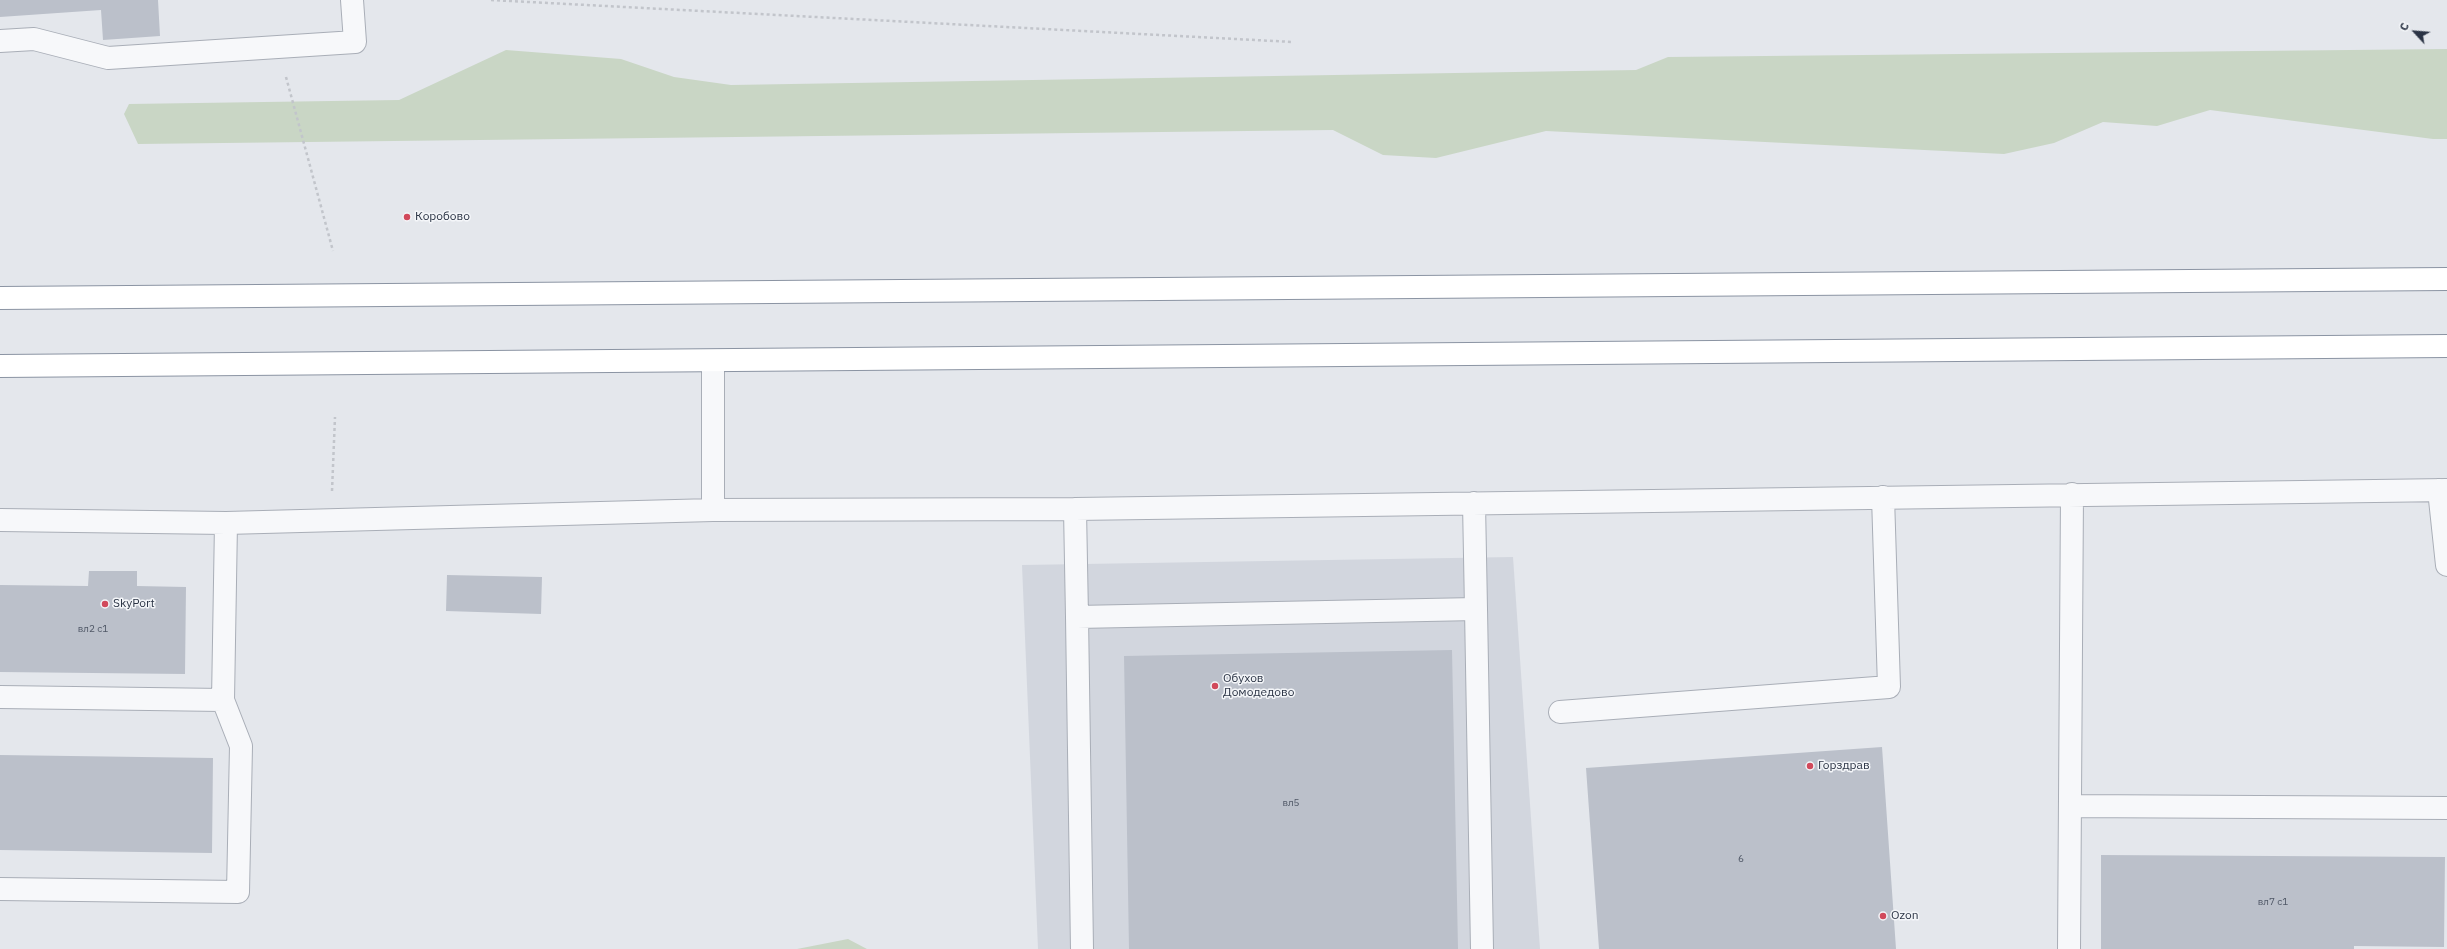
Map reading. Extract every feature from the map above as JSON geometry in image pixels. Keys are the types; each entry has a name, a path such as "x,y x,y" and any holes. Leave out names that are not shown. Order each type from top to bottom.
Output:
{"highway":[{"path":"0,298 2447,279"},
{"path":"0,366 713,362 2447,346"}],"street":[{"path":"0,41 34,39 108,58 354,42 352,0"},
{"path":"713,362 713,510"},
{"path":"0,520 226,523 713,510 1075,509 2443,490 2447,565"},
{"path":"2069,949 2072,494"},
{"path":"1560,712 1889,687 1883,497"},
{"path":"1474,503 1482,949"},
{"path":"1075,509 1082,949"},
{"path":"0,889 238,892 241,746 223,700 226,523"},
{"path":"1077,617 1476,609"},
{"path":"0,698 223,700"},
{"path":"2070,806 2447,808"}],"path":[{"path":"491,0 1293,42"},
{"path":"278,47 333,250"},
{"path":"331,521 335,417"}],"shaded area":[{"path":"1513,557 1540,949 1038,949 1022,565"}],"green space":[{"path":"2447,49 2447,139 2433,139 2210,110 2157,126 2103,122 2054,143 2004,154 1546,131 1436,158 1383,155 1333,130 138,144 124,114 129,104 399,100 506,50 621,59 674,77 731,85 1636,70 1668,57"},
{"path":"848,939 867,949 797,949"}],"building":[{"path":"0,0 158,0 160,36 103,40 101,10 0,17"},
{"path":"89,571 137,571 137,586 186,587 185,674 0,672 0,585 88,586"},
{"path":"447,575 542,577 541,614 446,611"},
{"path":"1452,650 1458,949 1129,949 1124,656"},
{"path":"1882,747 1896,949 1599,949 1586,768"},
{"path":"0,755 213,758 212,853 0,850"},
{"path":"2101,855 2445,857 2444,947 2354,946 2354,949 2101,949"}],"place":[{"name":"Коробово","path":"407,217"},
{"name":"SkyPort","path":"105,604"},
{"name":"Обухов Домодедово","path":"1215,686"},
{"name":"Горздрав","path":"1810,766"},
{"name":"Ozon","path":"1883,916"}]}
